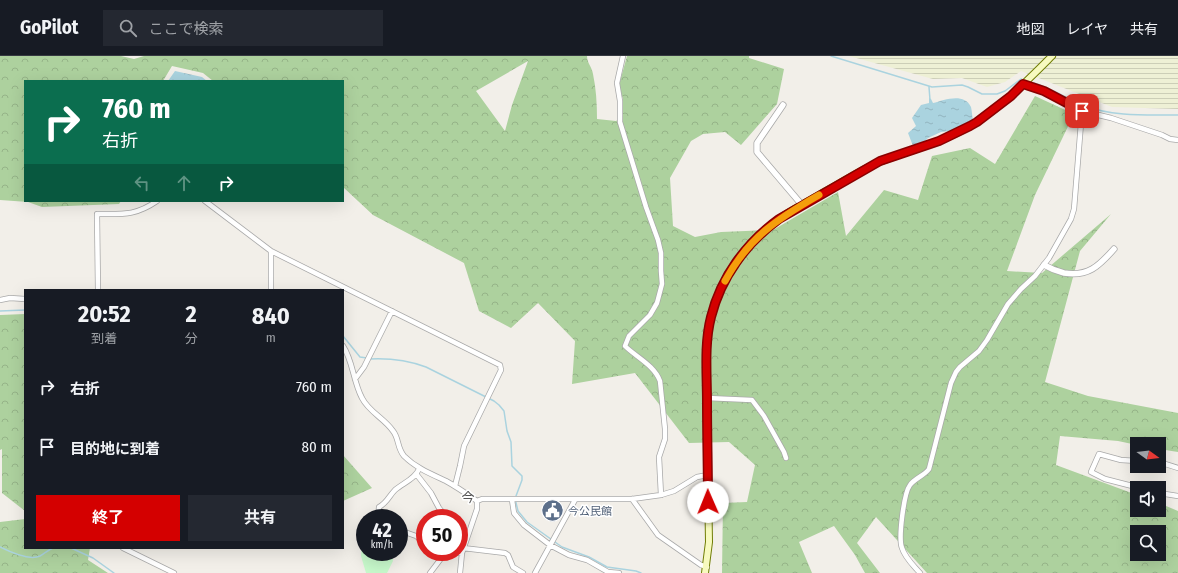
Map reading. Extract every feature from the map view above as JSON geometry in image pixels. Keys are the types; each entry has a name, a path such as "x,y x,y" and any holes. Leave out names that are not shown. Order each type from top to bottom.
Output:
{"main road":[{"path":"706,570 709,542 706,358 711,317 720,290 733,266 760,234 779,219 880,161 939,141 962,131 977,122 1011,96 1052,56"}],"street":[{"path":"623,56 616,83 620,101 620,122 646,207 658,240 661,253 662,271 662,284 657,303 650,315 629,336 625,346 647,364 658,376 660,381 665,429 665,439 660,457 661,495"},
{"path":"1023,84 1044,91 1082,111 1111,118 1170,139 1178,140"},
{"path":"783,105 757,143 757,152 802,205"},
{"path":"920,573 902,550 900,539 906,494 910,485 925,474 929,469 951,383 956,372 979,351 1008,304 1044,265 1071,219 1074,209 1082,111"},
{"path":"98,289 97,214 134,213 156,202"},
{"path":"207,202 271,251 500,365 501,370 464,446 455,486"},
{"path":"1044,265 1053,271 1081,274 1098,266 1114,249"},
{"path":"271,251 271,289"},
{"path":"0,300 10,298 24,299"},
{"path":"355,379 368,358 392,311"},
{"path":"344,348 348,356 359,392 368,408 394,431 397,437 398,447 404,455 419,469 455,486 477,501"},
{"path":"707,398 752,400 764,416 786,458"},
{"path":"1130,461 1121,460 1099,454 1091,472 1105,479 1130,485"},
{"path":"1166,464 1178,468"},
{"path":"379,509 379,507 384,505 394,491 416,475 419,469"},
{"path":"416,475 431,493 440,509"},
{"path":"477,501 482,499 632,499 661,495 678,489 697,477 708,475"},
{"path":"1166,493 1178,496"},
{"path":"632,499 658,535 706,570"},
{"path":"512,500 514,513 524,525 550,544 569,554 587,560 608,572 619,573"},
{"path":"535,573 575,500"},
{"path":"468,534 477,509 477,501"},
{"path":"125,549 174,573"},
{"path":"468,551 505,553 508,555 513,567 522,573"},
{"path":"430,573 439,561"},
{"path":"460,573 461,561"}],"green space":[{"path":"0,56 121,56 134,59 144,56 587,56 595,85 597,119 616,121 623,116 623,99 619,85 627,56 749,56 749,58 784,69 777,104 741,145 725,132 703,134 691,141 670,178 673,226 695,237 721,232 773,230 838,192 846,236 884,190 918,200 932,156 970,148 995,164 1035,96 1074,114 1035,195 1007,271 1042,273 1111,214 1080,251 1045,382 1088,396 1178,413 1178,452 1166,450 1166,437 1130,437 1130,444 1118,441 1060,436 1056,465 1130,492 1130,517 1166,517 1166,506 1178,511 1178,573 927,573 876,517 857,543 880,573 865,573 855,555 834,526 799,542 812,573 722,573 723,503 747,502 755,465 729,442 689,443 635,373 572,384 575,341 538,303 511,328 479,311 464,263 373,215 344,188 344,80 212,80 203,73 172,66 164,80 24,80 24,202 0,200","holes":["528,61 512,105 505,131 476,91"]},
{"path":"849,56 1178,56 1178,109 1112,107 1021,71 1005,82 987,87 962,78 933,79"},
{"path":"28,202 120,202 119,204 42,207"},
{"path":"24,314 24,510 2,493 2,449 0,450 0,315"},
{"path":"344,456 372,488 344,501"},
{"path":"24,519 24,549 90,549 88,560 108,573 0,573 0,522"},
{"path":"362,561 393,561 387,573 366,573"}],"water":[{"path":"175,71 202,77 206,80 169,80"},
{"path":"929,98 933,103 954,98 959,98 968,102 971,107 973,120 952,132 941,132 928,138 923,143 913,146 908,133 916,126 912,118 921,105 929,103"}],"waterway":[{"path":"831,56 932,87 962,85 982,94 997,94 1005,91 1021,79 1023,80"},
{"path":"1034,83 1082,105 1106,112 1142,115 1178,115"},
{"path":"929,87 930,100"},
{"path":"0,311 24,310"},
{"path":"344,337 360,357 367,358"},
{"path":"370,359 398,360 426,367 494,401 504,411 507,431 511,442 512,466 522,476 516,496 516,503 518,511 527,522 562,547 589,557 607,567 641,573"},
{"path":"0,547 25,557 40,556 51,549"},
{"path":"73,549 93,558 114,573"}],"slow traffic":[{"path":"725,281 733,266 765,229 819,195"}],"place":[{"name":"今公民館","path":"553,511"}],"district":[{"name":"今","path":"468,497"}],"route":[{"path":"708,502 706,358 711,317 720,290 733,266 765,229 802,205 880,161 952,136 977,122 1011,96 1023,84 1044,91 1082,111"}]}
